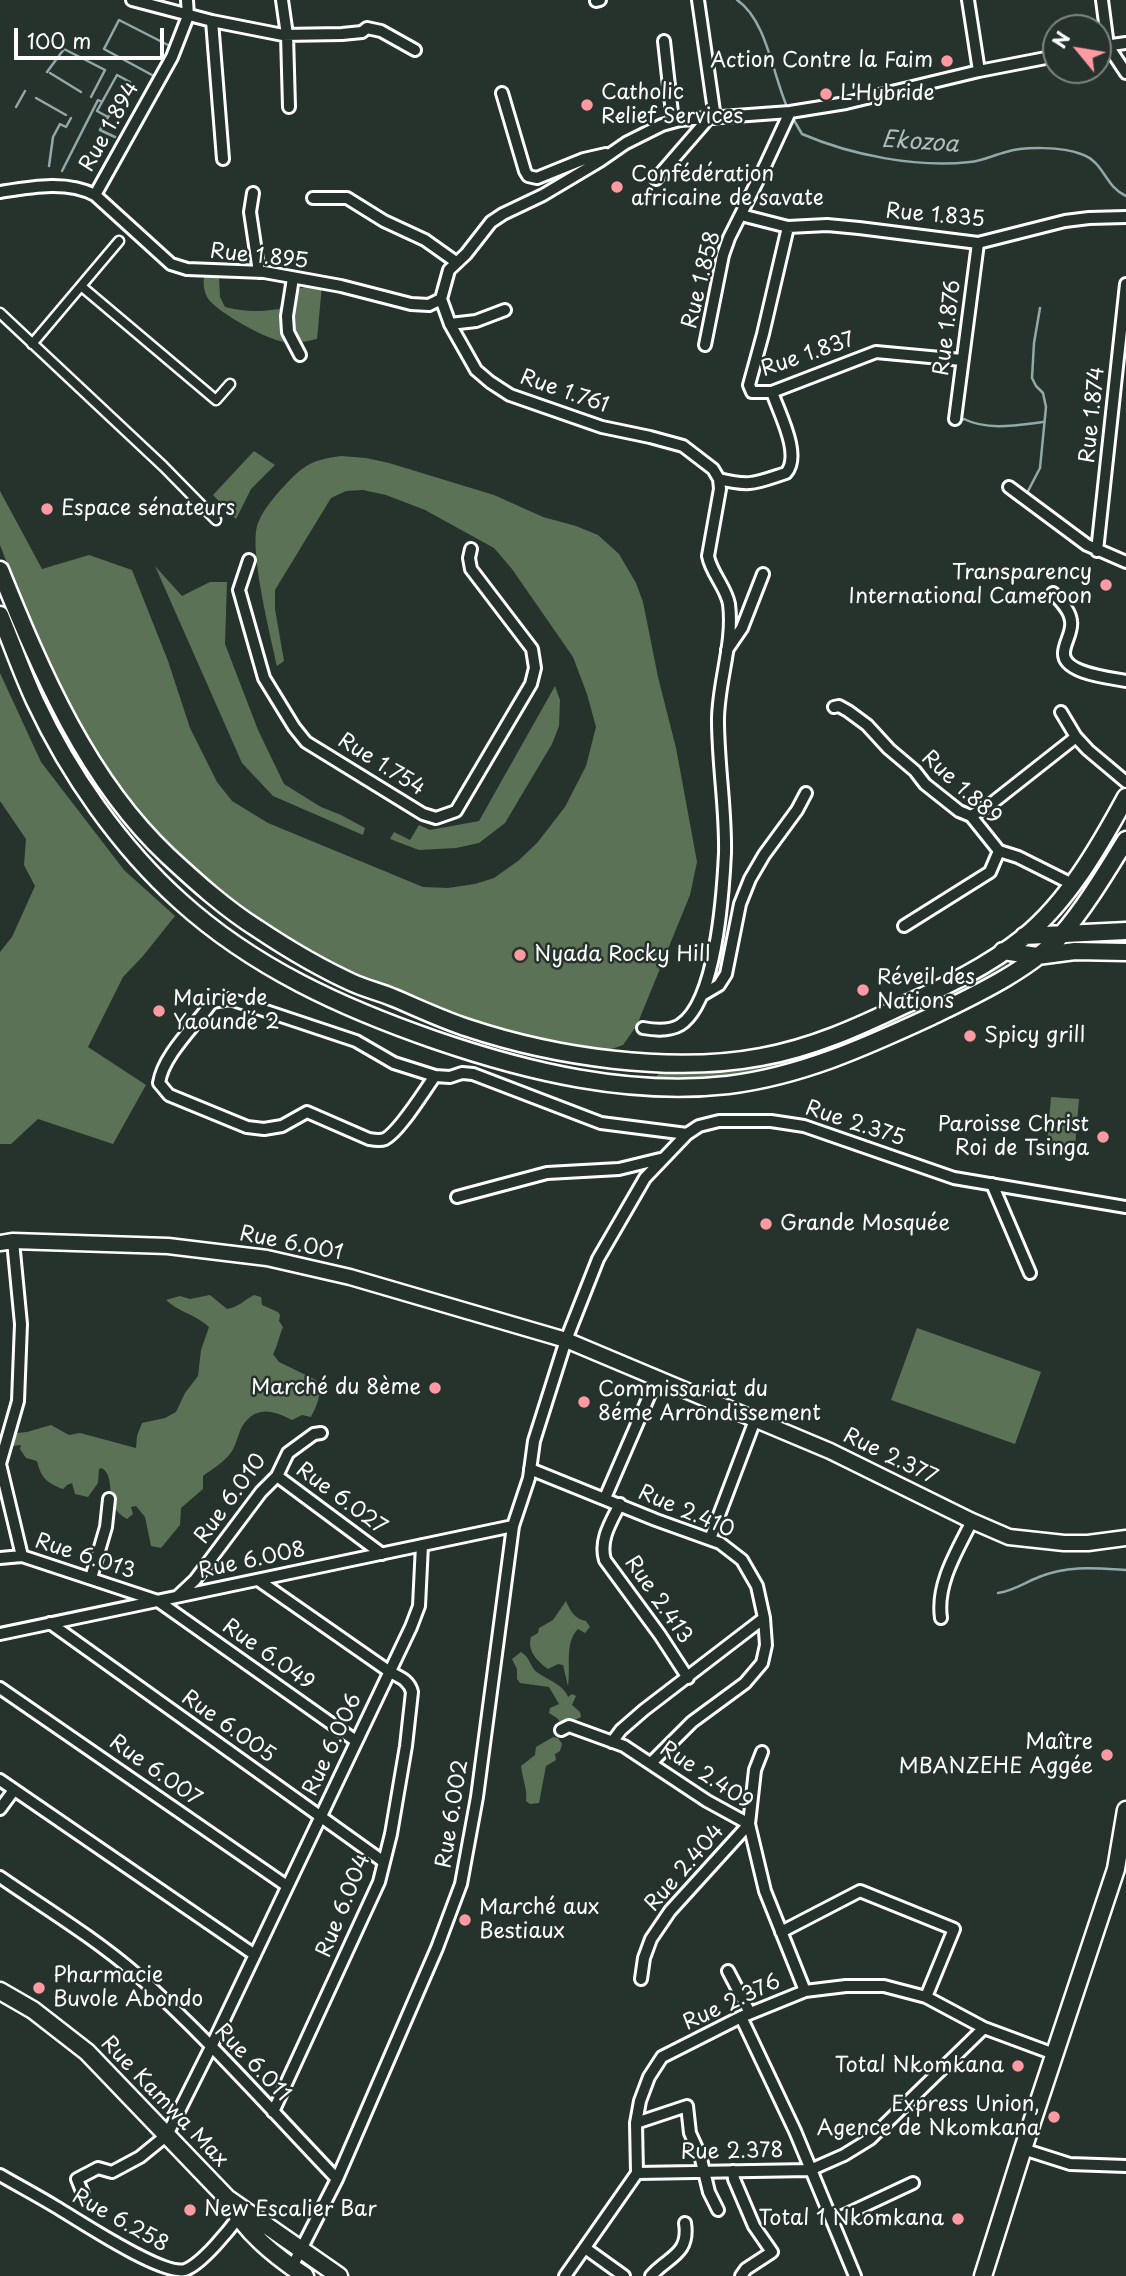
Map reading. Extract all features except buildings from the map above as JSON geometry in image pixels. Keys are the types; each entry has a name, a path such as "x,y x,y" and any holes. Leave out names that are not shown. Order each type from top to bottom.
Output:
{"main road":[{"path":"0,570 41,671 90,759 139,824 166,854 226,907 299,955 353,983 464,1027 534,1046 636,1062 684,1065 760,1058 795,1049 856,1027 951,983 1024,936 1051,910 1072,884 1099,845 1126,797"},
{"path":"0,615 34,700 63,755 128,846 177,899 211,928 243,950 326,998 400,1028 516,1065 618,1084 683,1087 730,1084 782,1075 821,1064 865,1047 959,1003 1017,971 1061,936 1126,840"},
{"path":"1024,936 1126,931"},
{"path":"1003,951 1037,956 1075,951 1126,952"},
{"path":"983,2276 1054,2054 1121,1869 1126,1810"},
{"name":"Rue Kamwa Max","path":"0,1991 33,2010 87,2052 241,2214"},
{"path":"241,2214 338,2276"},
{"path":"241,2214 257,2239 298,2272"}],"street":[{"path":"132,0 188,16 287,34 342,34 362,32 367,28 381,31 415,50"},
{"name":"Rue 1.894","path":"95,195 172,57 188,16 187,0"},
{"path":"282,0 287,34 289,107"},
{"path":"656,179 711,118 698,0"},
{"path":"968,0 979,71"},
{"path":"212,21 223,159"},
{"path":"664,41 673,122"},
{"path":"1112,57 1126,74"},
{"path":"441,299 445,279 456,262 466,254 491,222 542,195 626,142 673,122 790,112 846,103 1042,59"},
{"path":"502,93 528,176 537,178 584,159 612,152"},
{"name":"Rue 1.858","path":"705,345 723,255 729,238 790,112"},
{"path":"0,192 61,186 85,190 95,195"},
{"path":"253,193 250,212 259,272"},
{"name":"Rue 1.895","path":"95,195 170,264 187,269 259,272 341,286 411,304 429,305 441,299"},
{"path":"313,198 347,198 384,221 425,240 456,262"},
{"name":"Rue 1.835","path":"741,215 788,227 827,225 978,243 1065,221 1126,217"},
{"name":"Rue 1.837","path":"788,227 764,334 749,385 752,392 772,392 876,352 962,360"},
{"path":"32,344 119,241"},
{"name":"Rue 1.876","path":"955,419 978,243"},
{"path":"293,278 287,316 288,332 300,355"},
{"name":"Rue 1.874","path":"1097,551 1121,374 1126,284"},
{"path":"81,286 216,400 230,384"},
{"name":"Rue 1.761","path":"441,299 450,324 476,370 490,382 510,395 602,428 683,446 713,469 719,480"},
{"path":"450,324 477,321 505,310"},
{"path":"0,313 163,466 216,520"},
{"path":"643,1028 656,1030 680,1025 702,995 711,969 725,852 718,717 730,622 728,600 708,556 720,489 719,480 751,484 786,473 793,462 793,451 772,392"},
{"path":"1009,487 1097,551 1126,562"},
{"name":"Rue 1.754","path":"249,560 239,590 264,678 294,727 306,742 423,814 436,818 456,811 531,684 534,668 532,649 471,569 471,549"},
{"path":"727,651 742,628 763,574"},
{"path":"1053,593 1068,612 1072,623 1064,654 1066,661 1101,678 1126,681"},
{"name":"Rue 1.889","path":"834,707 839,706 867,725 925,784 959,811 971,816 999,851 1018,857 1072,884"},
{"path":"1061,712 1076,737 1126,782"},
{"path":"971,816 991,804 1076,737"},
{"path":"702,995 719,985 726,974 740,904 750,879 806,793"},
{"path":"904,926 990,872 999,851"},
{"path":"435,1076 397,1129 387,1138 378,1141 307,1112 282,1126 264,1129 247,1127 169,1095 159,1083 160,1075 169,1059 212,1002 230,999 356,1041 394,1063 435,1076 473,1074 601,1123 687,1133"},
{"path":"458,1048 462,1073"},
{"name":"Rue 2.375","path":"566,1340 598,1259 645,1178 687,1133 699,1126 719,1121 771,1121 804,1126 954,1178 1126,1207"},
{"path":"457,1197 547,1173 619,1169 660,1159"},
{"path":"992,1184 1030,1273"},
{"path":"6,1242 21,1324 18,1401 0,1464 22,1556"},
{"name":"Rue 6.001","path":"6,1242 168,1246 267,1258 350,1277 566,1340"},
{"name":"Rue 2.377","path":"566,1340 853,1461 1009,1537 1088,1543 1126,1538"},
{"name":"Rue 6.002","path":"298,2272 300,2250 337,2179 437,1948 461,1884 477,1797 513,1526 529,1478 534,1441 566,1340"},
{"path":"605,1498 656,1380"},
{"path":"710,1539 755,1420"},
{"name":"Rue 6.010","path":"178,1596 195,1580 276,1476 288,1453 314,1434 321,1433"},
{"name":"Rue 2.410","path":"530,1469 710,1539 731,1550 742,1560 757,1586 766,1645 762,1663 745,1683 692,1722 651,1763"},
{"name":"Rue 6.027","path":"276,1476 382,1553"},
{"path":"91,1578 106,1527 108,1499"},
{"name":"Rue 2.413","path":"620,1504 603,1541 605,1560 688,1678"},
{"path":"941,1618 939,1604 947,1574 972,1521"},
{"name":"Rue 6.008","path":"0,1634 513,1526"},
{"name":"Rue 6.006","path":"167,2135 390,1672 419,1606 422,1545"},
{"name":"Rue 6.013","path":"0,1558 22,1556 158,1601"},
{"path":"258,1580 390,1672"},
{"name":"Rue 6.049","path":"158,1601 356,1741"},
{"path":"612,1742 621,1730 764,1618"},
{"name":"Rue 6.005","path":"50,1623 384,1862"},
{"name":"Rue 6.004","path":"273,2112 379,1882 406,1746 412,1692 405,1680 390,1672"},
{"name":"Rue 6.007","path":"0,1688 287,1886"},
{"name":"Rue 2.409","path":"561,1730 569,1726 624,1746 697,1795 749,1824 765,1891 805,1991"},
{"path":"749,1824 755,1770 762,1752"},
{"path":"0,1780 254,1955"},
{"path":"0,1809 14,1790"},
{"name":"Rue 2.404","path":"641,1979 644,1958 651,1939 670,1911 749,1824"},
{"name":"Rue 6.011","path":"0,1877 110,1953 135,1974 211,2047 337,2179"},
{"path":"781,1932 860,1891 954,1929 926,1997"},
{"path":"728,1971 855,2276"},
{"name":"Rue 2.376","path":"637,2173 636,2123 640,2101 649,2077 662,2057 745,2015 805,1991 846,1986 884,1986 926,1997 984,2028 1054,2054"},
{"name":"Rue 2.378","path":"637,2173 810,2170 844,2155 870,2139 984,2028"},
{"path":"636,2123 687,2106 690,2133 705,2172 709,2192 718,2210"},
{"path":"83,2194 77,2179 98,2168 112,2172 140,2157 167,2135"},
{"path":"1023,2149 1070,2164 1126,2166"},
{"path":"733,2171 754,2226 772,2252 746,2269 741,2276"},
{"path":"565,2276 637,2173"},
{"name":"Rue 6.258","path":"0,2175 97,2233 170,2270 186,2270 202,2258 241,2214"},
{"path":"832,2221 913,2183"},
{"path":"651,2276 670,2262 680,2249 687,2236 685,2223"},
{"path":"585,2249 624,2276"}],"green space":[{"path":"205,274 219,277 220,297 225,307 245,311 279,309 297,290 322,285 317,339 285,342 267,337 245,325 209,300 204,287"},
{"path":"254,451 275,465 251,489 236,519 213,495"},
{"path":"341,456 389,463 494,495 543,517 598,535 619,554 636,583 643,602 676,748 697,862 690,895 637,1025 623,1045 609,1050 499,1030 355,978 295,948 224,900 145,826 77,726 49,672 0,545 0,491 42,569 89,555 132,570 168,661 190,728 217,782 232,801 268,823 423,887 448,888 475,884 494,878 518,861 537,843 565,807 586,766 596,727 573,657 512,569 494,548 425,510 386,495 363,490 346,491 331,498 275,590 275,609 284,661 277,666 258,572 258,523 270,502 299,472 316,461"},
{"path":"155,566 182,596 210,582 227,582 225,644 258,730 284,784 321,807 365,828 363,835 273,796 242,763"},
{"path":"0,673 41,762 124,870 175,916 123,977 88,1047 146,1085 113,1144 38,1119 11,1144 0,1144 0,952 12,937 35,886 24,865 26,839 0,801"},
{"path":"555,686 560,700 559,726 552,744 505,823 479,843 456,848 419,850 390,839 394,832 410,840 419,825 430,830 479,821"},
{"path":"1004,960 1007,964 960,993 833,1051 773,1069 682,1079 654,1078 659,1074 698,1074 753,1068 823,1050 950,993"},
{"path":"1051,1097 1079,1099 1074,1158 1046,1155"},
{"path":"210,1295 227,1309 254,1295 261,1297 262,1305 278,1312 283,1327 273,1354 279,1362 316,1380 318,1399 311,1417 302,1415 292,1420 279,1414 260,1412 248,1419 229,1455 203,1476 203,1489 181,1508 180,1525 161,1548 151,1546 145,1517 136,1506 131,1507 133,1514 127,1519 114,1507 109,1479 102,1468 99,1469 98,1483 88,1497 75,1494 72,1483 63,1489 49,1482 40,1472 37,1461 26,1458 20,1449 21,1445 13,1446 9,1440 17,1433 51,1425 69,1435 80,1433 136,1448 142,1423 165,1418 176,1412 185,1393 198,1376 201,1350 209,1327 166,1300 180,1296 190,1299"},
{"path":"917,1328 1041,1372 1015,1444 891,1400"},
{"path":"566,1601 573,1614 586,1621 590,1627 585,1633 578,1629 571,1641 568,1686 563,1665 558,1664 548,1669 540,1663 530,1647 531,1637 538,1633 539,1628 553,1620"},
{"path":"521,1652 535,1671 559,1686 568,1697 572,1694 576,1696 572,1705 580,1712 581,1717 563,1726 549,1713 550,1708 559,1704 549,1687 520,1683 512,1659"},
{"path":"553,1737 558,1738 562,1744 560,1751 555,1754 556,1760 546,1766 539,1803 530,1804 526,1801 521,1766 535,1755 536,1747"}],"waterway":[{"name":"Ekozoa","path":"737,0 756,21 788,109"},
{"path":"152,75 104,49 119,20 170,46"},
{"path":"47,72 64,49 105,70 91,97"},
{"path":"50,73 81,92"},
{"path":"108,117 97,111 117,75 130,82 100,130 115,137"},
{"path":"16,107 25,91"},
{"path":"36,98 66,115"},
{"path":"62,171 98,100 102,102"},
{"name":"Ekozoa","path":"791,115 802,134 862,154 906,161 970,162 1014,150 1033,148 1073,152 1089,158 1113,186 1126,196"},
{"path":"49,166 53,137 60,124 66,127 71,118"},
{"path":"1027,493 1040,468 1046,407 1043,393 1032,378 1040,308"},
{"path":"957,422 964,419 983,425 1003,426 1043,422"},
{"path":"998,1593 1060,1571 1082,1568 1126,1570"}],"place":[{"name":"Action Contre la Faim","path":"947,61"},
{"name":"L'Hybride","path":"826,94"},
{"name":"Catholic Relief Services","path":"587,105"},
{"name":"Confédération africaine de savate","path":"617,187"},
{"name":"Espace sénateurs","path":"47,509"},
{"name":"Transparency International Cameroon","path":"1106,585"},
{"name":"Nyada Rocky Hill","path":"520,955"},
{"name":"Réveil des Nations","path":"863,990"},
{"name":"Mairie de Yaoundé 2","path":"159,1011"},
{"name":"Spicy grill","path":"970,1036"},
{"name":"Paroisse Christ Roi de Tsinga","path":"1103,1137"},
{"name":"Grande Mosquée","path":"766,1224"},
{"name":"Marché du 8ème","path":"435,1388"},
{"name":"Commissariat du 8éme Arrondissement","path":"584,1402"},
{"name":"Maître MBANZEHE Aggée","path":"1107,1755"},
{"name":"Marché aux Bestiaux","path":"465,1920"},
{"name":"Pharmacie Buvole Abondo","path":"39,1988"},
{"name":"Total Nkomkana","path":"1018,2066"},
{"name":"Express Union, Agence de Nkomkana","path":"1054,2117"},
{"name":"New Escalier Bar","path":"190,2210"},
{"name":"Total 1 Nkomkana","path":"958,2219"}]}
